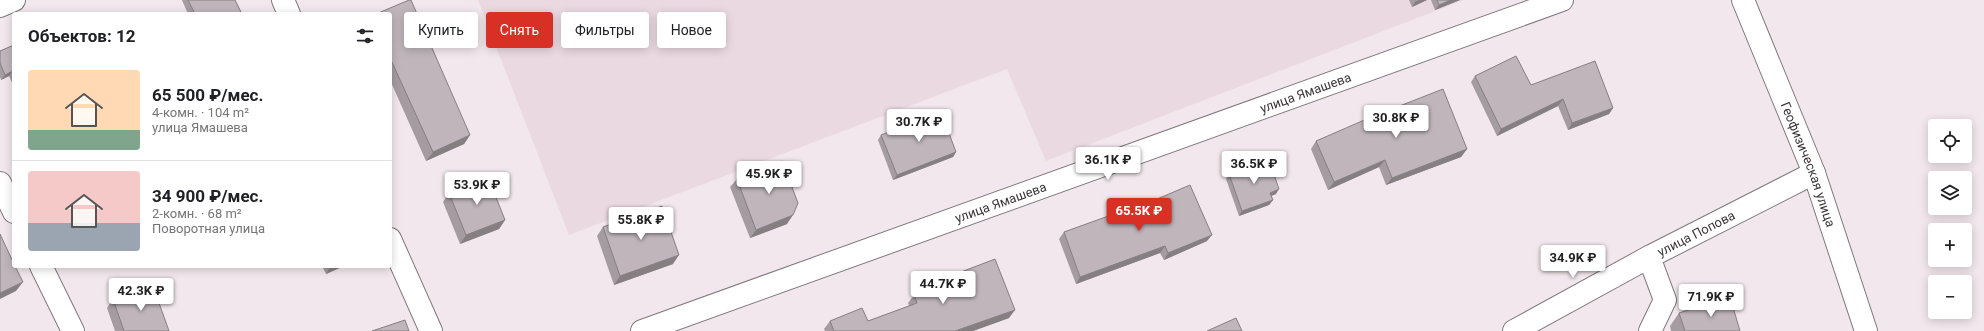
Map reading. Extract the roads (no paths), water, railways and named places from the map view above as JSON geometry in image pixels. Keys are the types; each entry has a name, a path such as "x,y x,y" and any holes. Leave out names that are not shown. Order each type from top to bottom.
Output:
{"street":[{"path":"0,6 14,0"},
{"path":"283,0 288,12"},
{"name":"улица Ямашева","path":"642,331 1562,0"},
{"name":"Геофизическая улица","path":"1743,0 1814,172 1866,331"},
{"name":"улица Попова","path":"1650,331 1665,300 1649,257 1814,172"},
{"path":"0,183 12,208"},
{"path":"392,243 431,331"},
{"path":"1514,331 1649,257"},
{"path":"42,268 73,331"}]}
